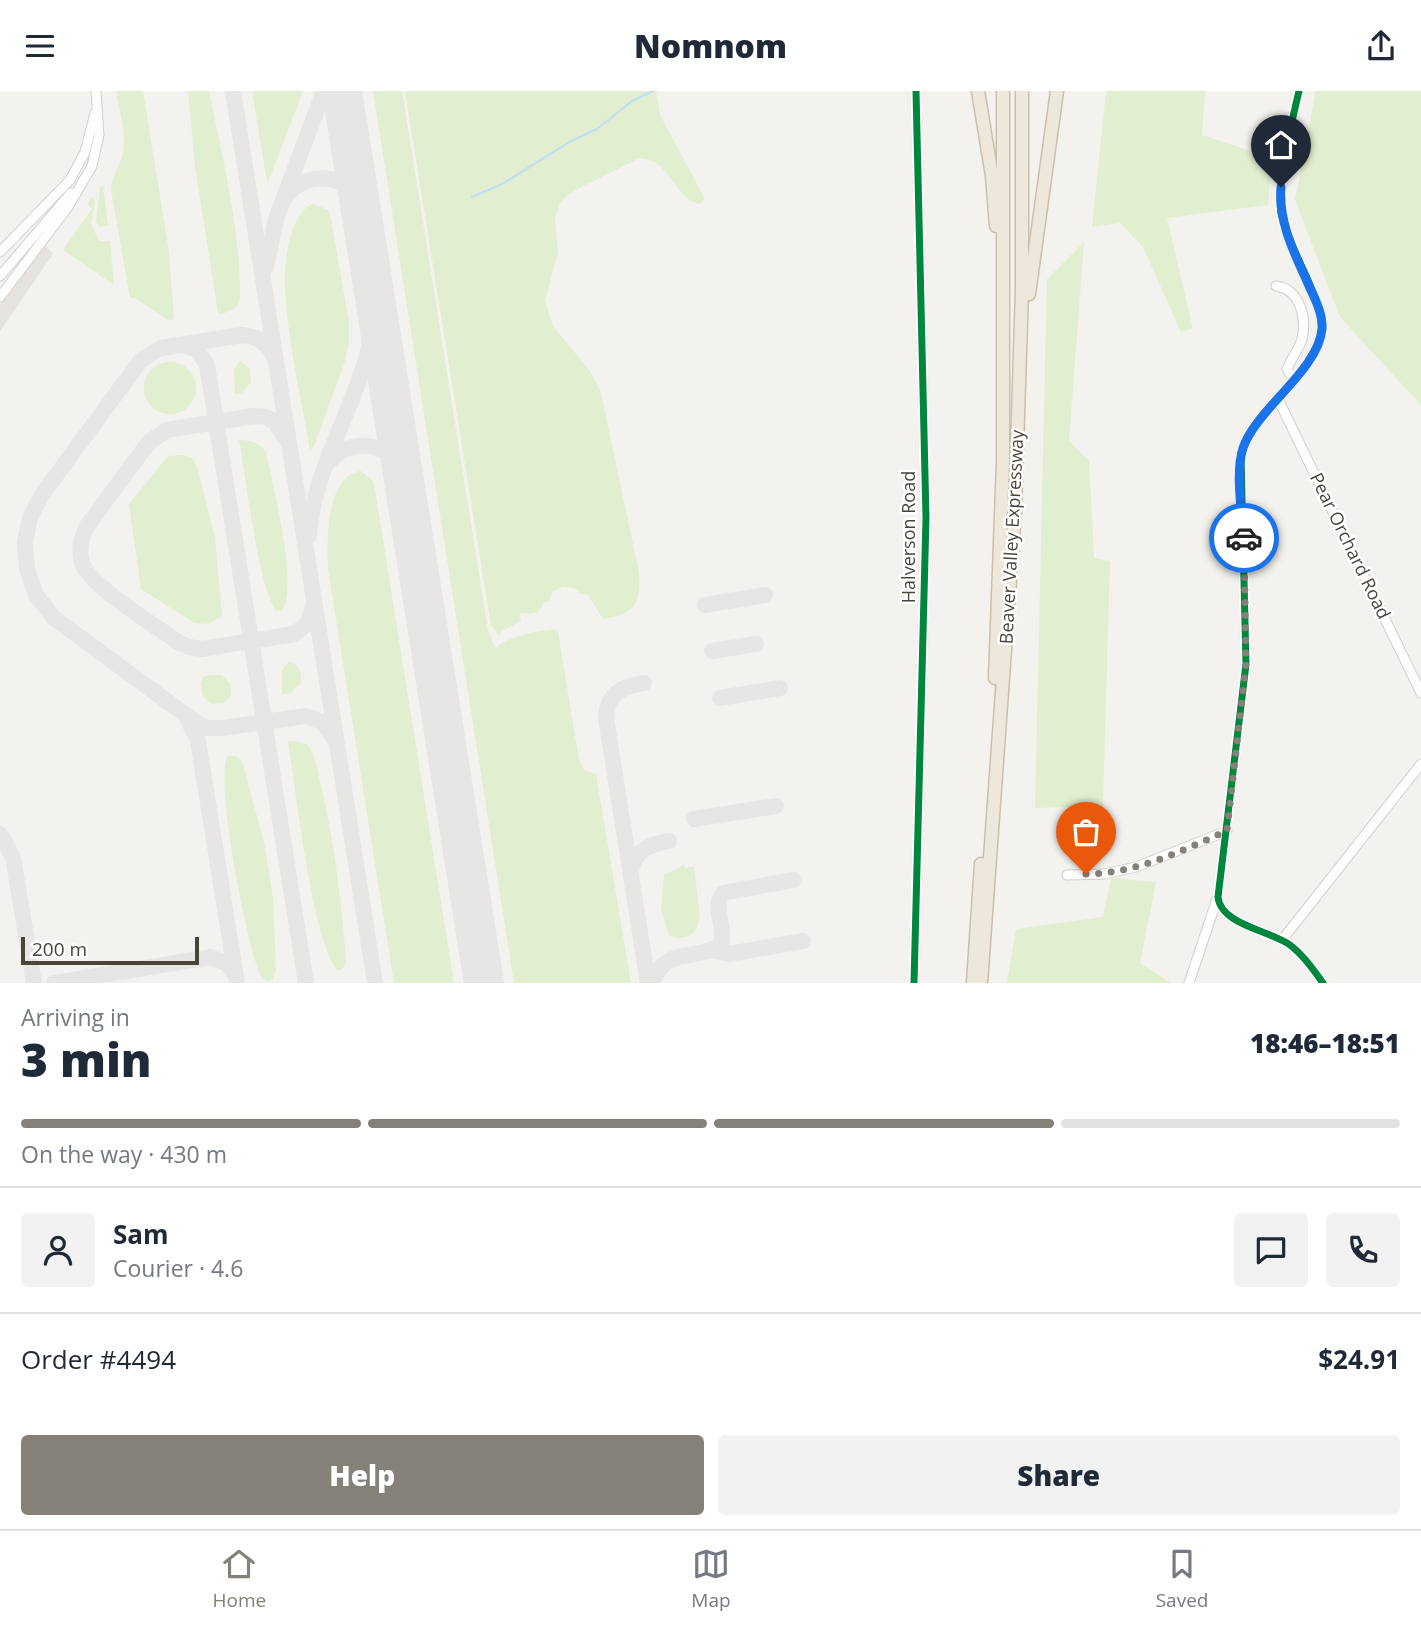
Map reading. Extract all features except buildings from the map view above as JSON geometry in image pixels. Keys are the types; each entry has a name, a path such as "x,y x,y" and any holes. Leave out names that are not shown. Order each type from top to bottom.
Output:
{"highway":[{"path":"978,91 992,176 996,220 1004,420"},
{"name":"Beaver Valley Expressway","path":"973,983 997,653 1004,420 1003,91"},
{"name":"Beaver Valley Expressway","path":"981,983 1009,618 1020,399 1022,91"},
{"path":"1020,399 1031,273 1057,91"}],"street":[{"path":"0,297 83,185 92,166 99,135 96,91"},
{"name":"Halverson Road","path":"914,983 926,518 916,91"},
{"path":"1189,983 1218,897 1246,664 1240,460 1242,449 1251,433 1316,348 1322,327 1319,311 1289,240 1280,205 1299,91"},
{"path":"0,252 70,180 85,152 98,106"},
{"path":"0,276 75,187 95,153"},
{"path":"1276,286 1286,288 1294,295 1303,315 1304,330 1301,341 1287,369 1293,379"},
{"name":"Pear Orchard Road","path":"1278,399 1421,693"},
{"path":"1282,940 1421,764"},
{"path":"1067,874 1104,874 1136,867 1227,831"},
{"path":"1218,897 1226,915 1282,940 1305,959 1323,983"}],"green space":[{"path":"116,91 143,91 169,252 174,318 170,321 135,298 130,298 111,190 124,146"},
{"path":"188,91 209,91 234,220 240,298 236,308 222,314 218,313 195,166"},
{"path":"252,91 303,91 268,183 266,176"},
{"path":"373,91 402,91 488,630 495,648 530,633 553,629 558,632 579,760 584,770 596,774 631,983 514,983"},
{"path":"405,91 656,91 660,115 703,195 701,204 692,201 659,165 640,158 568,195 560,203 555,219 558,253 545,301 553,326 590,371 601,393 639,572 637,600 634,606 622,614 603,619 588,595 580,594 575,588 563,587 552,592 549,601 542,604 539,612 520,613 521,621 502,631 500,636 491,626"},
{"path":"1106,91 1205,91 1202,135 1272,158 1268,205 1167,218 1193,329 1181,332 1143,247 1120,223 1092,227"},
{"path":"1316,91 1421,91 1421,405 1340,317 1295,200"},
{"path":"103,185 108,225 100,228 96,221 100,188"},
{"path":"92,196 95,203 91,224 99,241 110,241 114,285 63,250 92,209 88,204"},
{"path":"314,204 328,210 331,219 349,322 349,343 345,361 314,446 310,450 291,347 285,275 287,251 294,226 306,208"},
{"path":"1084,242 1069,441 1089,461 1094,558 1110,561 1103,806 1035,808 1047,279"},
{"path":"241,361 250,369 251,382 242,393 235,394 234,371"},
{"path":"170,362 180,364 188,370 194,378 194,398 188,406 180,412 170,414 160,412 152,406 146,398 144,388 146,378 152,370 160,364"},
{"path":"239,440 254,442 266,452 286,558 288,580 282,610 277,611 264,582"},
{"path":"184,455 192,458 197,467 215,537 222,616 208,624 194,623 141,589 129,504 168,456"},
{"path":"361,471 373,481 375,490 454,983 394,983 328,569 329,527 334,497 349,476"},
{"path":"289,661 299,669 301,683 291,693 282,694 282,670"},
{"path":"222,675 230,683 231,695 224,703 211,704 203,696 203,677"},
{"path":"288,742 307,744 313,754 327,811 346,958 345,966 341,970 338,970 329,955 313,899"},
{"path":"228,756 237,756 242,761 264,842 273,898 276,971 272,980 267,982 260,974 255,958 234,863 225,795"},
{"path":"684,865 685,868 694,866 700,917 690,935 675,938 669,936 661,909 664,875"},
{"path":"1111,878 1156,882 1140,963 1171,983 1007,983 1016,929 1103,917"}],"shaded area":[{"path":"45,245 53,254 0,331 0,304"}],"waterway":[{"path":"472,197 504,183 571,141 597,129 632,101 653,91"}],"taxiway":[{"path":"233,91 375,983"},
{"path":"266,267 276,219 324,91"},
{"path":"287,195 310,180 320,178 337,182 355,198 364,231"},
{"path":"309,536 317,490 359,381 369,346 372,308 369,257"},
{"path":"274,357 261,341 242,335 161,348 141,360 41,496 30,518 25,542 27,569 36,595 54,618 198,724 208,728 222,728 306,716 322,722 334,738"},
{"path":"183,345 197,350 207,365 306,983"},
{"path":"285,438 275,422 266,417 253,416 167,430 149,442 87,526 80,553 88,573 110,594 189,647 202,649 294,634 307,624 313,607"},
{"path":"330,461 356,446 376,447 393,458 399,467 407,499"},
{"path":"705,605 765,595"},
{"path":"712,651 756,644"},
{"path":"644,683 618,692 609,702 606,718 648,983"},
{"path":"720,698 780,688"},
{"path":"187,718 198,741 237,983"},
{"path":"694,819 776,806"},
{"path":"0,834 13,857 34,983"},
{"path":"631,871 636,858 644,849 669,841"},
{"path":"652,983 665,963 721,945 718,905 723,893 793,880"},
{"path":"711,950 729,954 803,941"},
{"path":"54,983 211,957 227,964 235,975"}],"runway":[{"path":"342,91 484,983"}],"cycle path":[{"path":"914,983 926,518 916,91"},
{"path":"1299,91 1283,170 1281,213 1312,289 1322,329 1318,345 1309,361 1257,423 1241,455 1246,664 1218,897 1221,906 1237,921 1290,945 1323,983"}],"way so far":[{"path":"1086,874 1112,873 1145,865 1227,831 1246,664 1244,538"}],"route":[{"path":"1244,538 1240,472 1242,449 1251,433 1315,350 1322,327 1316,303 1285,227 1280,205 1281,187"}]}
